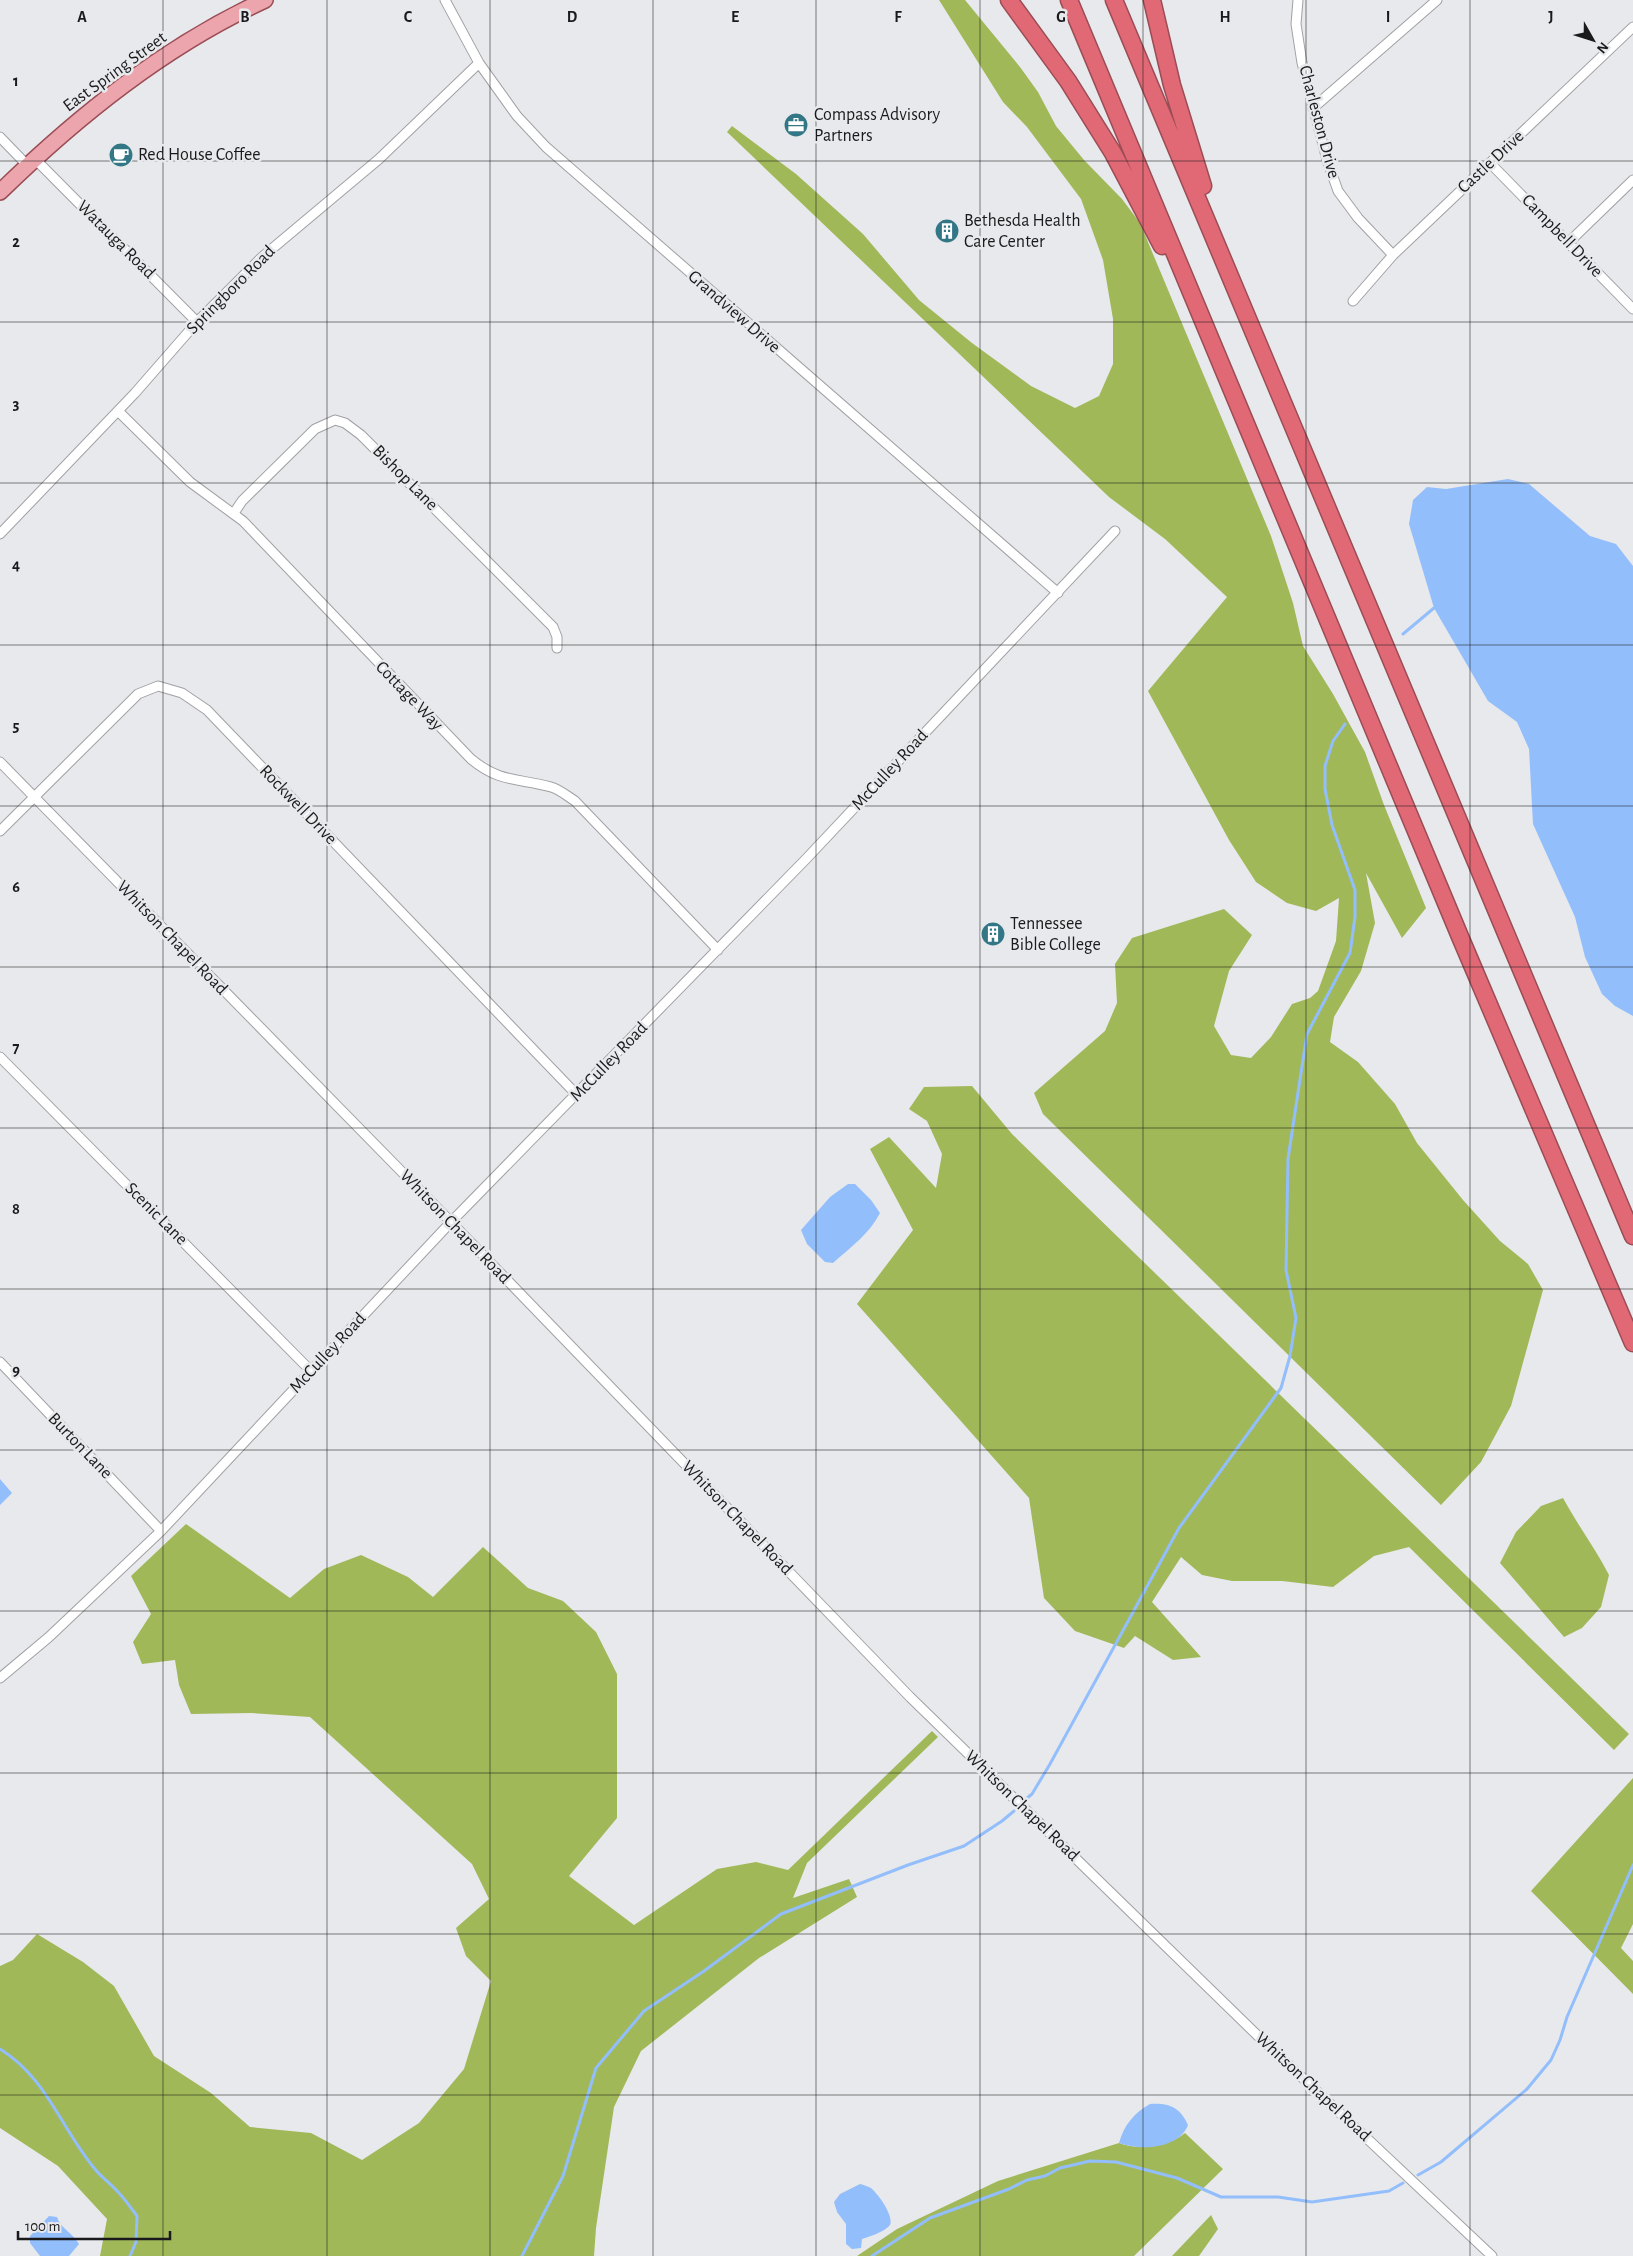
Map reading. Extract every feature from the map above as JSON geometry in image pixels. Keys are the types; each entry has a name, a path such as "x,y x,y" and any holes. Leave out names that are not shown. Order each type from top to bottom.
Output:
{"highway":[{"path":"1009,0 1068,81 1113,153 1212,341"},
{"path":"1069,0 1460,939 1633,1343"},
{"path":"1114,0 1633,1236"},
{"path":"1152,0 1172,85 1232,281"}],"main road":[{"name":"East Spring Street","path":"0,192 94,107 162,58 235,15 265,0"}],"street":[{"name":"Grandview Drive","path":"445,0 479,63 517,116 546,147 1058,593"},
{"name":"Charleston Drive","path":"1298,0 1296,24 1313,108 1327,160 1338,191 1358,218 1393,254"},
{"path":"1313,108 1437,0"},
{"name":"Castle Drive","path":"1353,301 1393,254 1633,27"},
{"name":"Springboro Road","path":"0,534 118,411 197,322 261,258 379,159 479,63"},
{"name":"Watauga Road","path":"0,136 31,162 197,322"},
{"name":"Campbell Drive","path":"1490,163 1633,309"},
{"path":"1569,242 1633,180"},
{"name":"Cottage Way","path":"118,411 190,482 234,513 471,759 484,769 503,778 552,787 574,800 718,950"},
{"name":"Bishop Lane","path":"234,513 242,501 315,429 334,420 345,423 368,441 553,627 557,637 557,648"},
{"path":"1058,593 1115,531"},
{"name":"McCulley Road","path":"0,1678 49,1637 161,1531 312,1372 450,1222 718,950 1058,593"},
{"name":"Rockwell Drive","path":"0,831 138,694 158,686 182,693 207,710 577,1095"},
{"name":"Whitson Chapel Road","path":"0,762 450,1222 910,1697 1257,2035 1492,2256"},
{"name":"Scenic Lane","path":"0,1057 312,1372"},
{"name":"Burton Lane","path":"0,1362 161,1531"}],"green space":[{"path":"939,0 965,0 1020,67 1038,92 1056,126 1084,160 1122,199 1140,223 1271,536 1293,603 1303,646 1333,694 1365,752 1384,805 1426,908 1402,938 1366,873 1375,923 1361,971 1334,1017 1330,1042 1358,1062 1395,1104 1417,1143 1463,1200 1500,1241 1528,1264 1543,1290 1511,1406 1481,1462 1441,1505 1043,1114 1034,1093 1105,1031 1117,1003 1115,964 1132,938 1224,909 1252,935 1229,971 1214,1026 1231,1055 1251,1058 1271,1037 1292,1004 1310,998 1318,991 1336,941 1339,898 1316,911 1287,903 1256,882 1229,840 1148,691 1227,597 1165,539 1109,497 727,132 732,126 796,174 863,234 919,300 972,343 1031,386 1075,408 1099,396 1113,364 1113,319 1103,260 1081,199 1027,127 1003,102"},
{"path":"972,1086 1012,1134 1629,1734 1614,1750 1409,1547 1374,1556 1333,1587 1282,1581 1232,1581 1202,1575 1181,1557 1152,1602 1201,1657 1173,1660 1135,1636 1124,1648 1075,1631 1044,1598 1029,1498 857,1304 913,1230 870,1149 889,1137 936,1188 942,1154 927,1121 909,1109 924,1087"},
{"path":"1563,1498 1609,1575 1601,1607 1582,1628 1564,1637 1500,1563 1516,1532 1541,1506"},
{"path":"186,1524 290,1598 324,1569 361,1555 408,1577 433,1597 483,1547 528,1588 563,1601 596,1632 617,1674 617,1818 569,1876 634,1925 717,1869 756,1862 788,1870 932,1731 938,1737 807,1863 793,1898 849,1879 857,1897 759,1958 641,2051 614,2107 596,2228 594,2256 100,2256 107,2219 58,2166 0,2128 0,1966 13,1960 37,1934 83,1962 114,1986 154,2056 211,2093 250,2127 311,2133 362,2160 419,2123 464,2069 491,1981 466,1956 456,1928 489,1899 472,1864 310,1717 251,1713 191,1714 179,1685 175,1660 142,1664 133,1642 151,1614 131,1576"},
{"path":"1633,1778 1633,1924 1621,1948 1633,1961 1633,1994 1531,1891"},
{"path":"1185,2133 1223,2169 1134,2256 857,2256 897,2229 998,2181 1119,2143 1135,2147 1153,2146 1170,2142"},
{"path":"1211,2215 1218,2229 1199,2256 1172,2256"}],"water":[{"path":"1508,479 1529,484 1590,536 1616,544 1633,566 1633,1016 1615,1006 1602,994 1585,957 1575,917 1533,824 1529,749 1517,722 1488,701 1434,608 1409,524 1413,500 1427,487 1446,489"},
{"path":"848,1184 855,1184 871,1200 880,1213 871,1227 853,1246 833,1263 825,1262 807,1244 801,1230 830,1197"},
{"path":"0,1479 12,1493 0,1505"},
{"path":"1150,2104 1168,2105 1177,2110 1188,2125 1183,2133 1176,2139 1158,2146 1137,2147 1119,2143 1130,2120"},
{"path":"860,2184 871,2188 877,2195 888,2210 891,2221 890,2225 885,2229 862,2239 861,2248 852,2249 846,2244 846,2224 837,2212 834,2202 840,2194"},
{"path":"49,2216 57,2217 79,2244 69,2256 40,2256 30,2243 30,2236"}],"waterway":[{"path":"1403,634 1434,608"},
{"path":"1026,1799 1032,1794 1050,1764 1179,1528 1281,1388 1290,1356 1296,1318 1286,1270 1288,1159 1307,1034 1350,953 1355,917 1355,890 1332,825 1325,789 1325,766 1333,741 1345,724"},
{"path":"522,2256 563,2176 596,2068 644,2011 704,1971 781,1914 908,1865 964,1846 1014,1811"},
{"path":"1418,2175 1441,2162 1527,2089 1551,2060 1567,2017 1633,1865"},
{"path":"0,2049 16,2061 41,2088 82,2153 121,2195 137,2216 136,2242 130,2256"},
{"path":"872,2256 930,2218 1009,2189 1027,2180 1045,2176 1060,2168 1090,2161 1116,2162 1177,2178 1221,2197 1278,2197 1312,2202 1389,2191 1403,2183"}],"place":[{"name":"Compass Advisory Partners","path":"796,125"},
{"name":"Red House Coffee","path":"121,155"},
{"name":"Bethesda Health Care Center","path":"947,231"},
{"name":"Tennessee Bible College","path":"993,934"}]}
